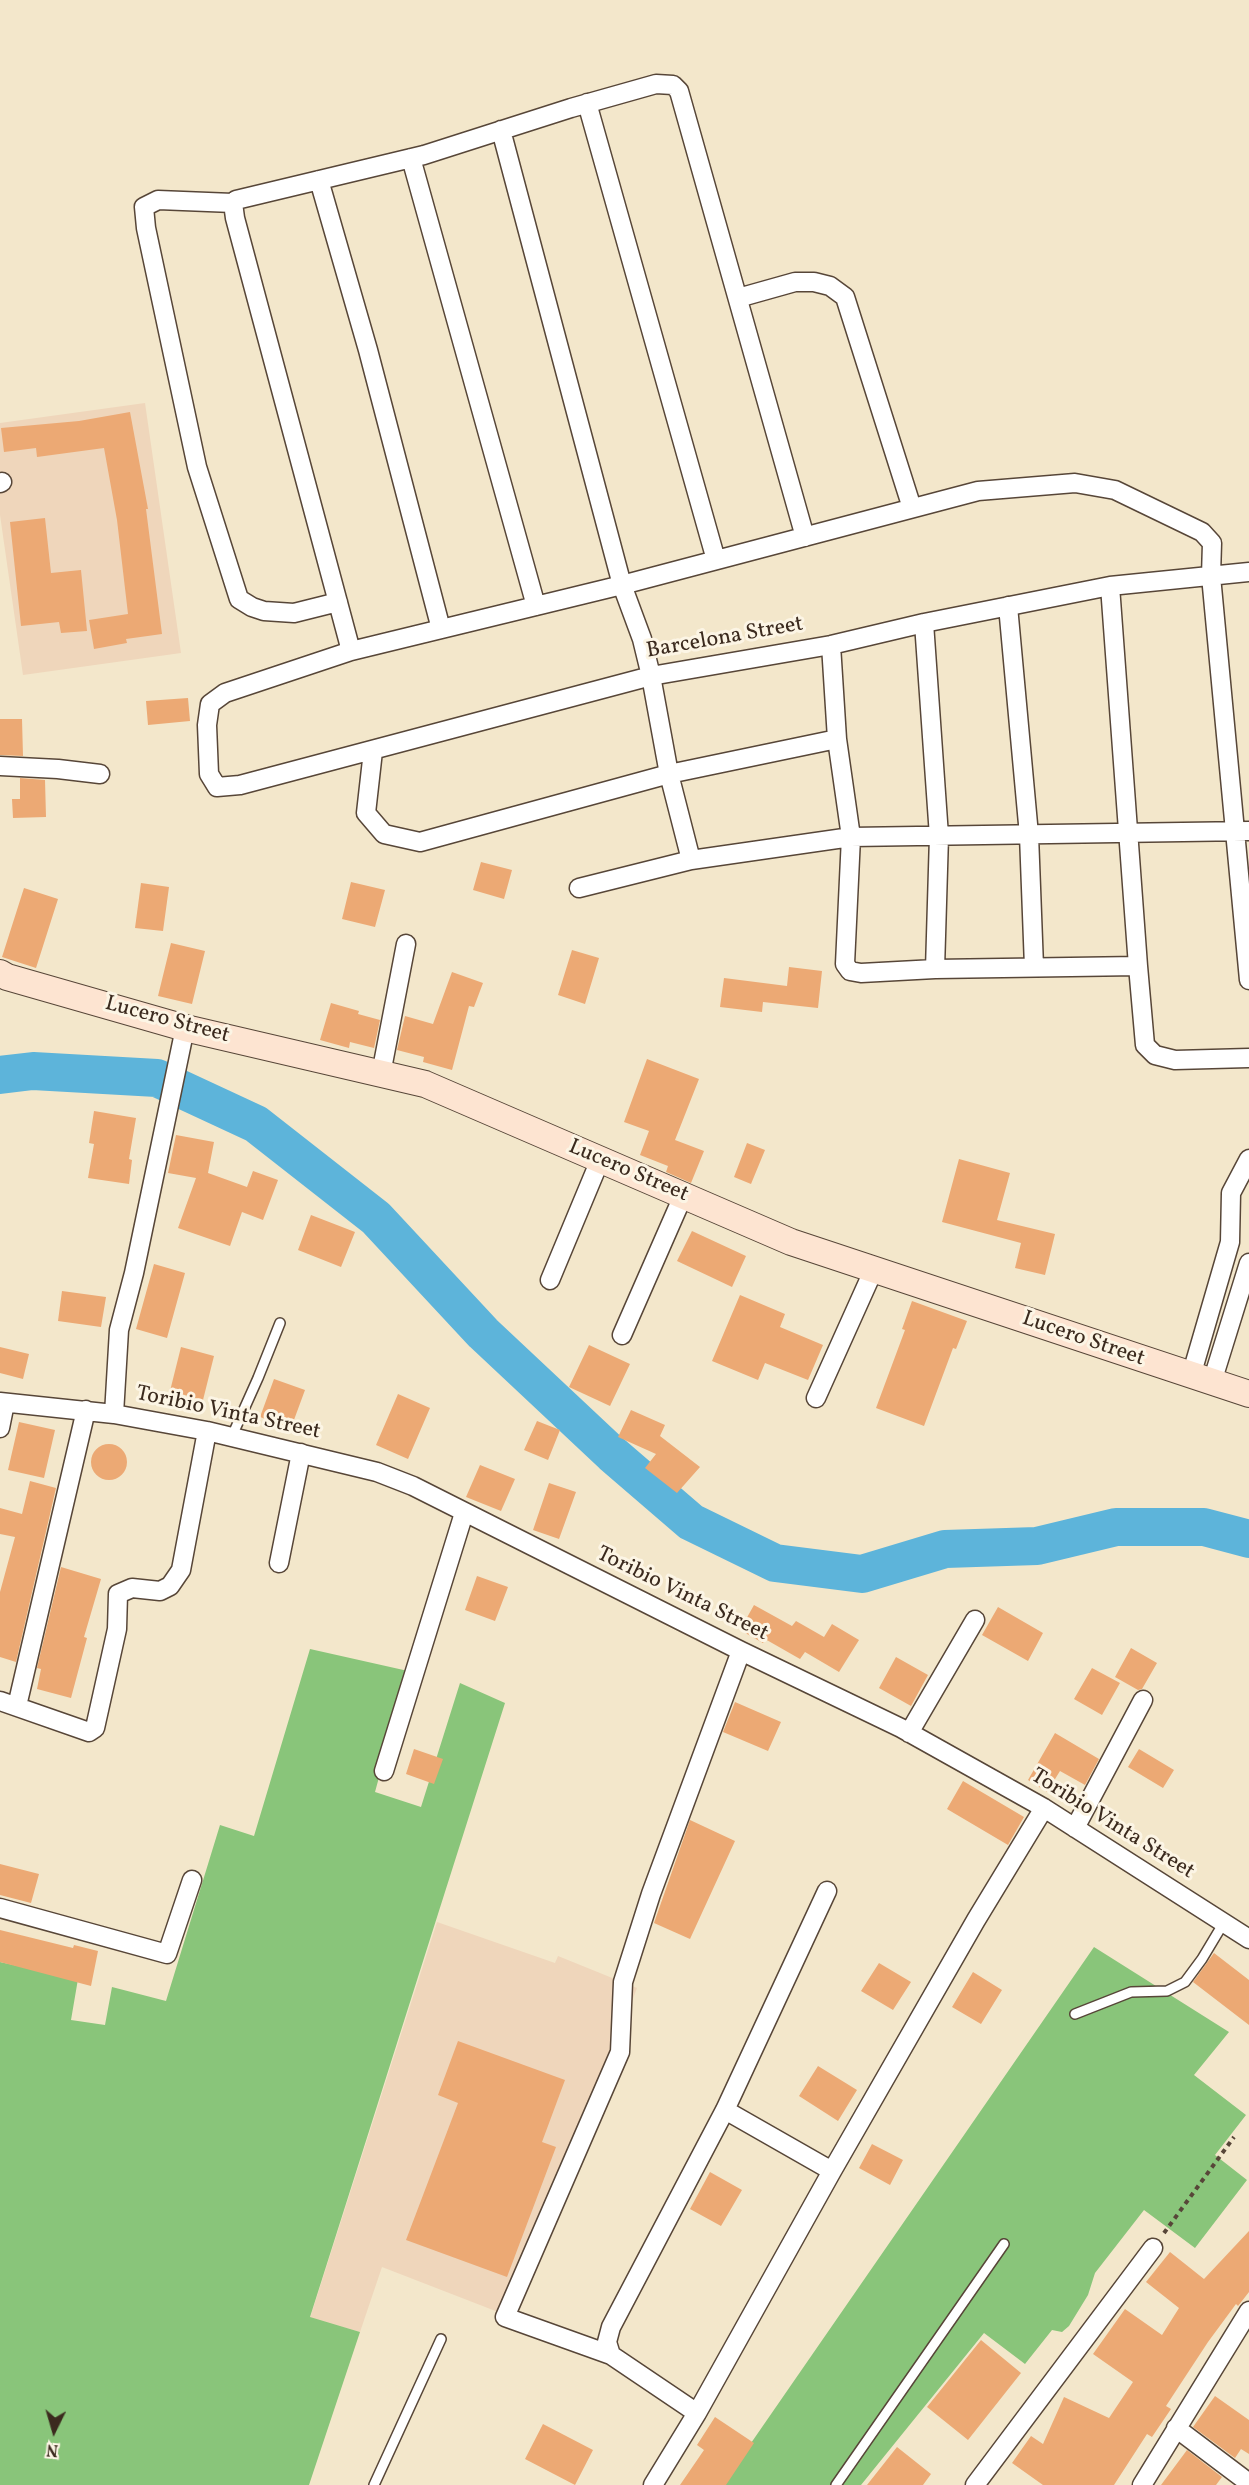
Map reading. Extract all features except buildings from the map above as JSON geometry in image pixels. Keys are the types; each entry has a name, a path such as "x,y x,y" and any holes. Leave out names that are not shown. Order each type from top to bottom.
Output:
{"street":[{"path":"338,602 294,613 264,611 239,599 197,467 146,228 144,207 158,200 233,203 411,158 656,84 673,85 679,91 805,537"},
{"path":"587,103 716,560"},
{"path":"501,130 621,585 642,639 669,774 691,860"},
{"path":"411,158 536,606"},
{"path":"319,180 368,350 441,629"},
{"path":"233,203 235,218 351,651 621,585 978,491 1075,483 1115,490 1202,532 1212,543 1211,576 1242,832 1249,980"},
{"path":"738,298 795,282 830,286 845,297 912,508"},
{"name":"Barcelona Street","path":"351,651 225,693 210,704 207,725 209,774 217,787 240,785 374,751 651,676 831,645 924,623 1110,586 1249,572"},
{"path":"1110,586 1145,1045 1155,1055 1175,1060 1249,1058"},
{"path":"1008,606 1029,835 1034,967"},
{"path":"924,623 939,836 935,969"},
{"path":"831,645 837,739 851,837 844,964 850,971 861,973 935,969 1138,966"},
{"path":"374,751 366,813 384,834 420,842 669,774 837,739"},
{"path":"0,766 100,774"},
{"path":"579,888 691,860 851,837 1242,832"},
{"path":"381,1074 406,944"},
{"name":"Lucero Street","path":"0,973 7,977 185,1028 425,1084 792,1242 1249,1394"},
{"path":"114,1414 119,1330 134,1273 185,1028"},
{"path":"1202,1379 1230,1242 1241,1218 1231,1193 1249,1159"},
{"path":"550,1281 600,1160"},
{"path":"622,1335 683,1196"},
{"path":"1202,1379 1249,1263"},
{"path":"816,1398 874,1269"},
{"path":"0,1428 3,1402"},
{"name":"Toribio Vinta Street","path":"3,1402 114,1414 232,1436 377,1472 413,1486 464,1514 909,1733 1044,1808 1249,1940"},
{"path":"86,1410 9,1704 89,1732 95,1728 117,1629 118,1594 132,1588 160,1591 170,1586 181,1570 207,1431"},
{"path":"279,1563 301,1454"},
{"path":"384,1771 464,1514"},
{"path":"909,1733 975,1620"},
{"path":"697,2413 611,2355 505,2317 620,2052 623,1982 651,1894 741,1651"},
{"path":"1075,1828 1143,1700"},
{"path":"653,2485 697,2413 976,1920 1044,1808"},
{"path":"0,1908 167,1954 192,1880"},
{"path":"611,2355 607,2342 611,2327 725,2110 827,1891"},
{"path":"725,2110 832,2171"},
{"path":"975,2485 1153,2248"},
{"path":"1142,2485 1249,2311"},
{"path":"1176,2428 1249,2483"}],"lane":[{"path":"232,1436 280,1323"},
{"path":"1076,2014 1131,1992 1167,1990 1185,1982 1223,1924"},
{"path":"836,2485 1004,2244"},
{"path":"374,2485 441,2339"}],"path":[{"path":"1153,2248 1234,2137"}],"shaded area":[{"path":"145,403 181,653 23,675 0,515 0,423"},
{"path":"437,1922 555,1963 558,1956 637,1988 511,2317 382,2267 360,2332 310,2318"}],"green space":[{"path":"310,1649 408,1671 375,1792 421,1807 460,1683 505,1703 310,2317 360,2332 309,2485 0,2485 0,1962 78,1979 71,2020 105,2025 112,1987 166,2001 220,1825 254,1836"},
{"path":"1094,1947 1229,2032 1194,2075 1246,2115 1215,2155 1247,2180 1195,2248 1144,2210 1095,2273 1088,2295 1069,2326 1062,2332 1052,2330 1025,2364 984,2333 861,2485 722,2485"}],"waterway":[{"path":"0,1075 33,1071 157,1078 256,1124 376,1218 483,1333 612,1454 691,1522 775,1563 862,1574 945,1549 1037,1546 1116,1527 1204,1527 1249,1539"}]}
